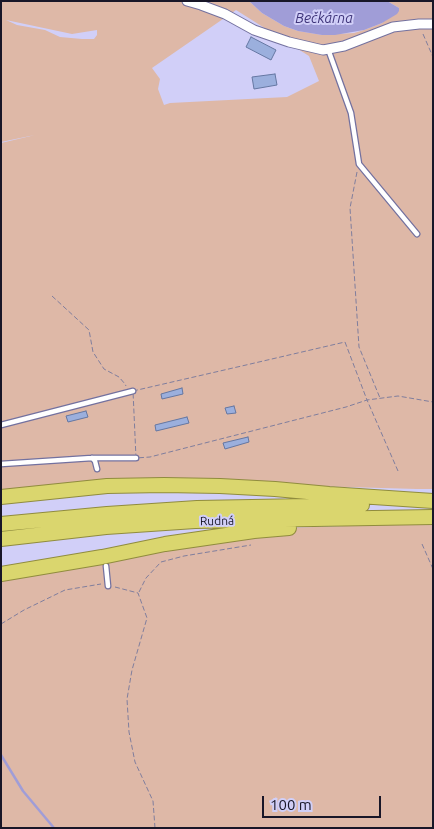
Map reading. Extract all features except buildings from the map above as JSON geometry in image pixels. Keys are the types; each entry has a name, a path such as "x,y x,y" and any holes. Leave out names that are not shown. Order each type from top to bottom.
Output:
{"highway":[{"path":"1,497 107,486 164,485 275,489 433,502"},
{"name":"Rudná","path":"1,524 197,508 433,502"},
{"name":"Rudná","path":"1,539 106,527 195,521 433,517"},
{"path":"1,574 165,544 284,528 345,526 355,519"}],"street":[{"path":"187,1 226,14 254,30 289,42 323,50 344,46 393,28 433,24"}],"lane":[{"path":"328,49 351,113 359,164 417,234"},
{"path":"1,425 130,391"},
{"path":"92,458 97,465 97,469"},
{"path":"1,464 92,458 136,458"},
{"path":"106,566 108,586"}],"path":[{"path":"419,24 433,57"},
{"path":"359,164 350,208 359,346 380,398"},
{"path":"52,296 89,330 93,352 104,369 119,377 130,391 136,458 150,457 367,400 398,396 433,402"},
{"path":"130,391 345,342 367,400 398,471"},
{"path":"422,544 433,570"},
{"path":"155,828 153,801 135,762 129,732 127,699 136,655 147,618 138,593 146,578 161,562 184,556 251,545"},
{"path":"1,624 24,610 65,590 103,584 138,593"}],"shaded area":[{"path":"1,1 249,1 262,13 284,26 298,31 322,35 354,33 382,23 399,8 387,1 433,1 433,489 96,480 1,491 1,143 35,135 1,142","holes":["236,10 309,56 319,81 287,97 170,103 164,105 158,89 160,79 152,68","6,20 72,34 97,30 97,35 94,39 60,37 45,30 17,25"]},
{"path":"433,517 433,828 1,828 1,574 285,528 345,526 355,519"}],"water":[{"name":"Bečkárna","path":"249,1 387,1 399,8 399,11 382,23 364,30 335,35 322,35 298,31 284,26 262,13"}],"waterway":[{"path":"1,755 23,791 54,828"}]}
